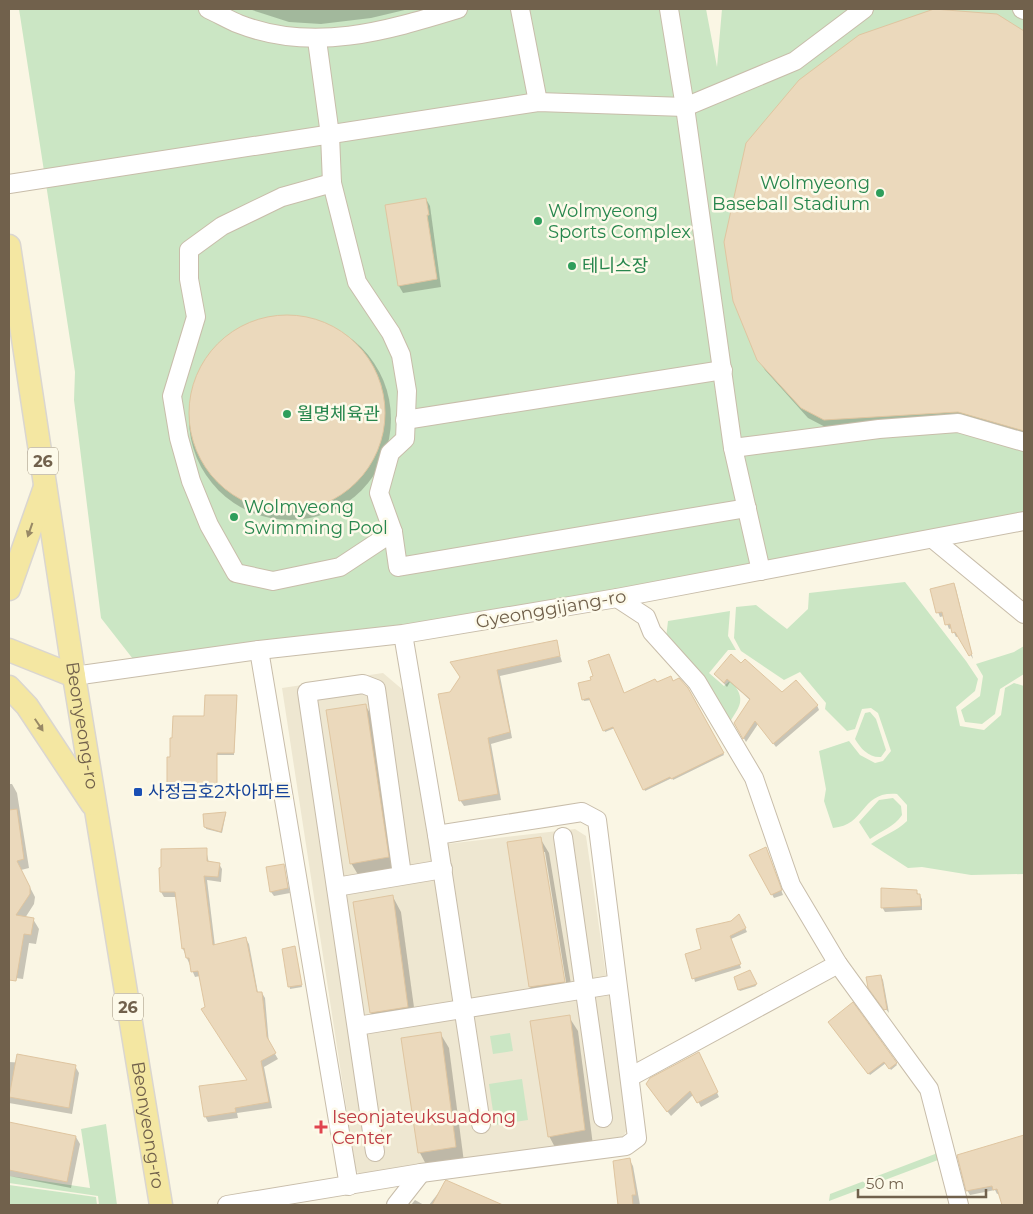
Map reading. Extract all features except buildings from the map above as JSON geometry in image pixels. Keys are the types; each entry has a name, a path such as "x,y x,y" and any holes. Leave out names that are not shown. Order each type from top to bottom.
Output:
{"main road":[{"name":"Beonyeong-ro","path":"9,246 74,676 161,1205"},
{"path":"9,589 46,484"},
{"path":"9,650 74,676"},
{"path":"9,687 27,706 96,808"}],"street":[{"path":"208,9 240,25 277,35 317,40 350,37 394,28 458,9"},
{"path":"520,9 538,102"},
{"path":"669,9 685,108 733,448 761,572"},
{"path":"9,184 538,102 685,108 795,61 864,9"},
{"path":"317,40 330,135 332,182 357,282 391,333 401,355 407,391 404,420 405,439 390,453 379,493 393,532 398,567 747,508"},
{"path":"332,182 282,197 222,226 189,250 187,260 196,317 172,396 176,421 191,481 210,525 236,573 274,582 340,567 393,532"},
{"path":"404,420 723,370"},
{"path":"733,448 879,429 958,423 1024,442"},
{"name":"Gyeonggijang-ro","path":"74,676 259,650 403,634 761,572 1024,521"},
{"path":"933,539 1024,614"},
{"path":"617,598 646,617 652,632 697,682 754,778 791,885 838,964 930,1089 959,1205"},
{"path":"403,634 438,835 481,1124"},
{"path":"259,650 350,1186"},
{"path":"375,1152 307,692 363,684 376,689 402,876"},
{"path":"227,1205 421,1173 626,1146 637,1138 597,820 582,812 438,835"},
{"path":"562,837 603,1118"},
{"path":"336,887 442,869"},
{"path":"630,1077 838,964"},
{"path":"357,1026 617,984"},
{"path":"396,1205 421,1173"}],"shaded area":[{"path":"383,673 403,690 430,846 575,829 586,836 628,1129 621,1139 375,1185 356,1171 282,688"}],"green space":[{"name":"Wolmyeong Sports Complex","path":"19,9 706,9 717,67 722,9 1024,9 1024,521 933,539 140,668 101,618 74,400 75,372"},
{"path":"905,582 978,679 975,691 956,707 960,726 984,730 1001,715 1005,688 1014,683 1024,686 1024,874 971,875 922,867 908,868 871,844 907,821 907,805 897,794 885,794 876,798 852,821 844,826 833,828 824,801 826,789 819,751 849,741 860,755 875,763 883,761 891,751 878,713 871,708 862,709 855,729 847,731 825,709 826,703 800,672 784,680 741,651 734,638 736,607 756,605 787,629 808,609 809,593"},
{"path":"730,611 728,636 736,650 728,650 709,673 724,686 731,680 739,693 740,703 728,725 666,638 668,621"},
{"path":"1024,646 1024,674 1000,689 995,714 982,724 965,722 961,710 980,696 983,676 976,664 1014,652"},
{"path":"870,712 876,719 886,750 881,757 873,756 866,752 855,739 865,713"},
{"path":"893,798 901,806 902,815 891,826 870,839 859,822 879,800"},
{"path":"510,1033 513,1051 493,1054 490,1036"},
{"path":"522,1079 528,1120 495,1125 489,1084"},
{"path":"106,1124 117,1205 99,1205 98,1196 9,1183 9,1176 90,1188 81,1129"},
{"path":"936,1148 940,1158 938,1160 829,1201 830,1194 935,1154"},
{"path":"9,1185 96,1197 97,1205 9,1205"}],"place":[{"name":"Wolmyeong Baseball Stadium","path":"880,193"},
{"name":"Wolmyeong Sports Complex","path":"538,221"},
{"name":"테니스장","path":"572,266"},
{"name":"월명체육관","path":"287,414"},
{"name":"Wolmyeong Swimming Pool","path":"234,517"},
{"name":"사정금호2차아파트","path":"138,792"},
{"name":"Iseonjateuksuadong Center","path":"321,1127"}]}
